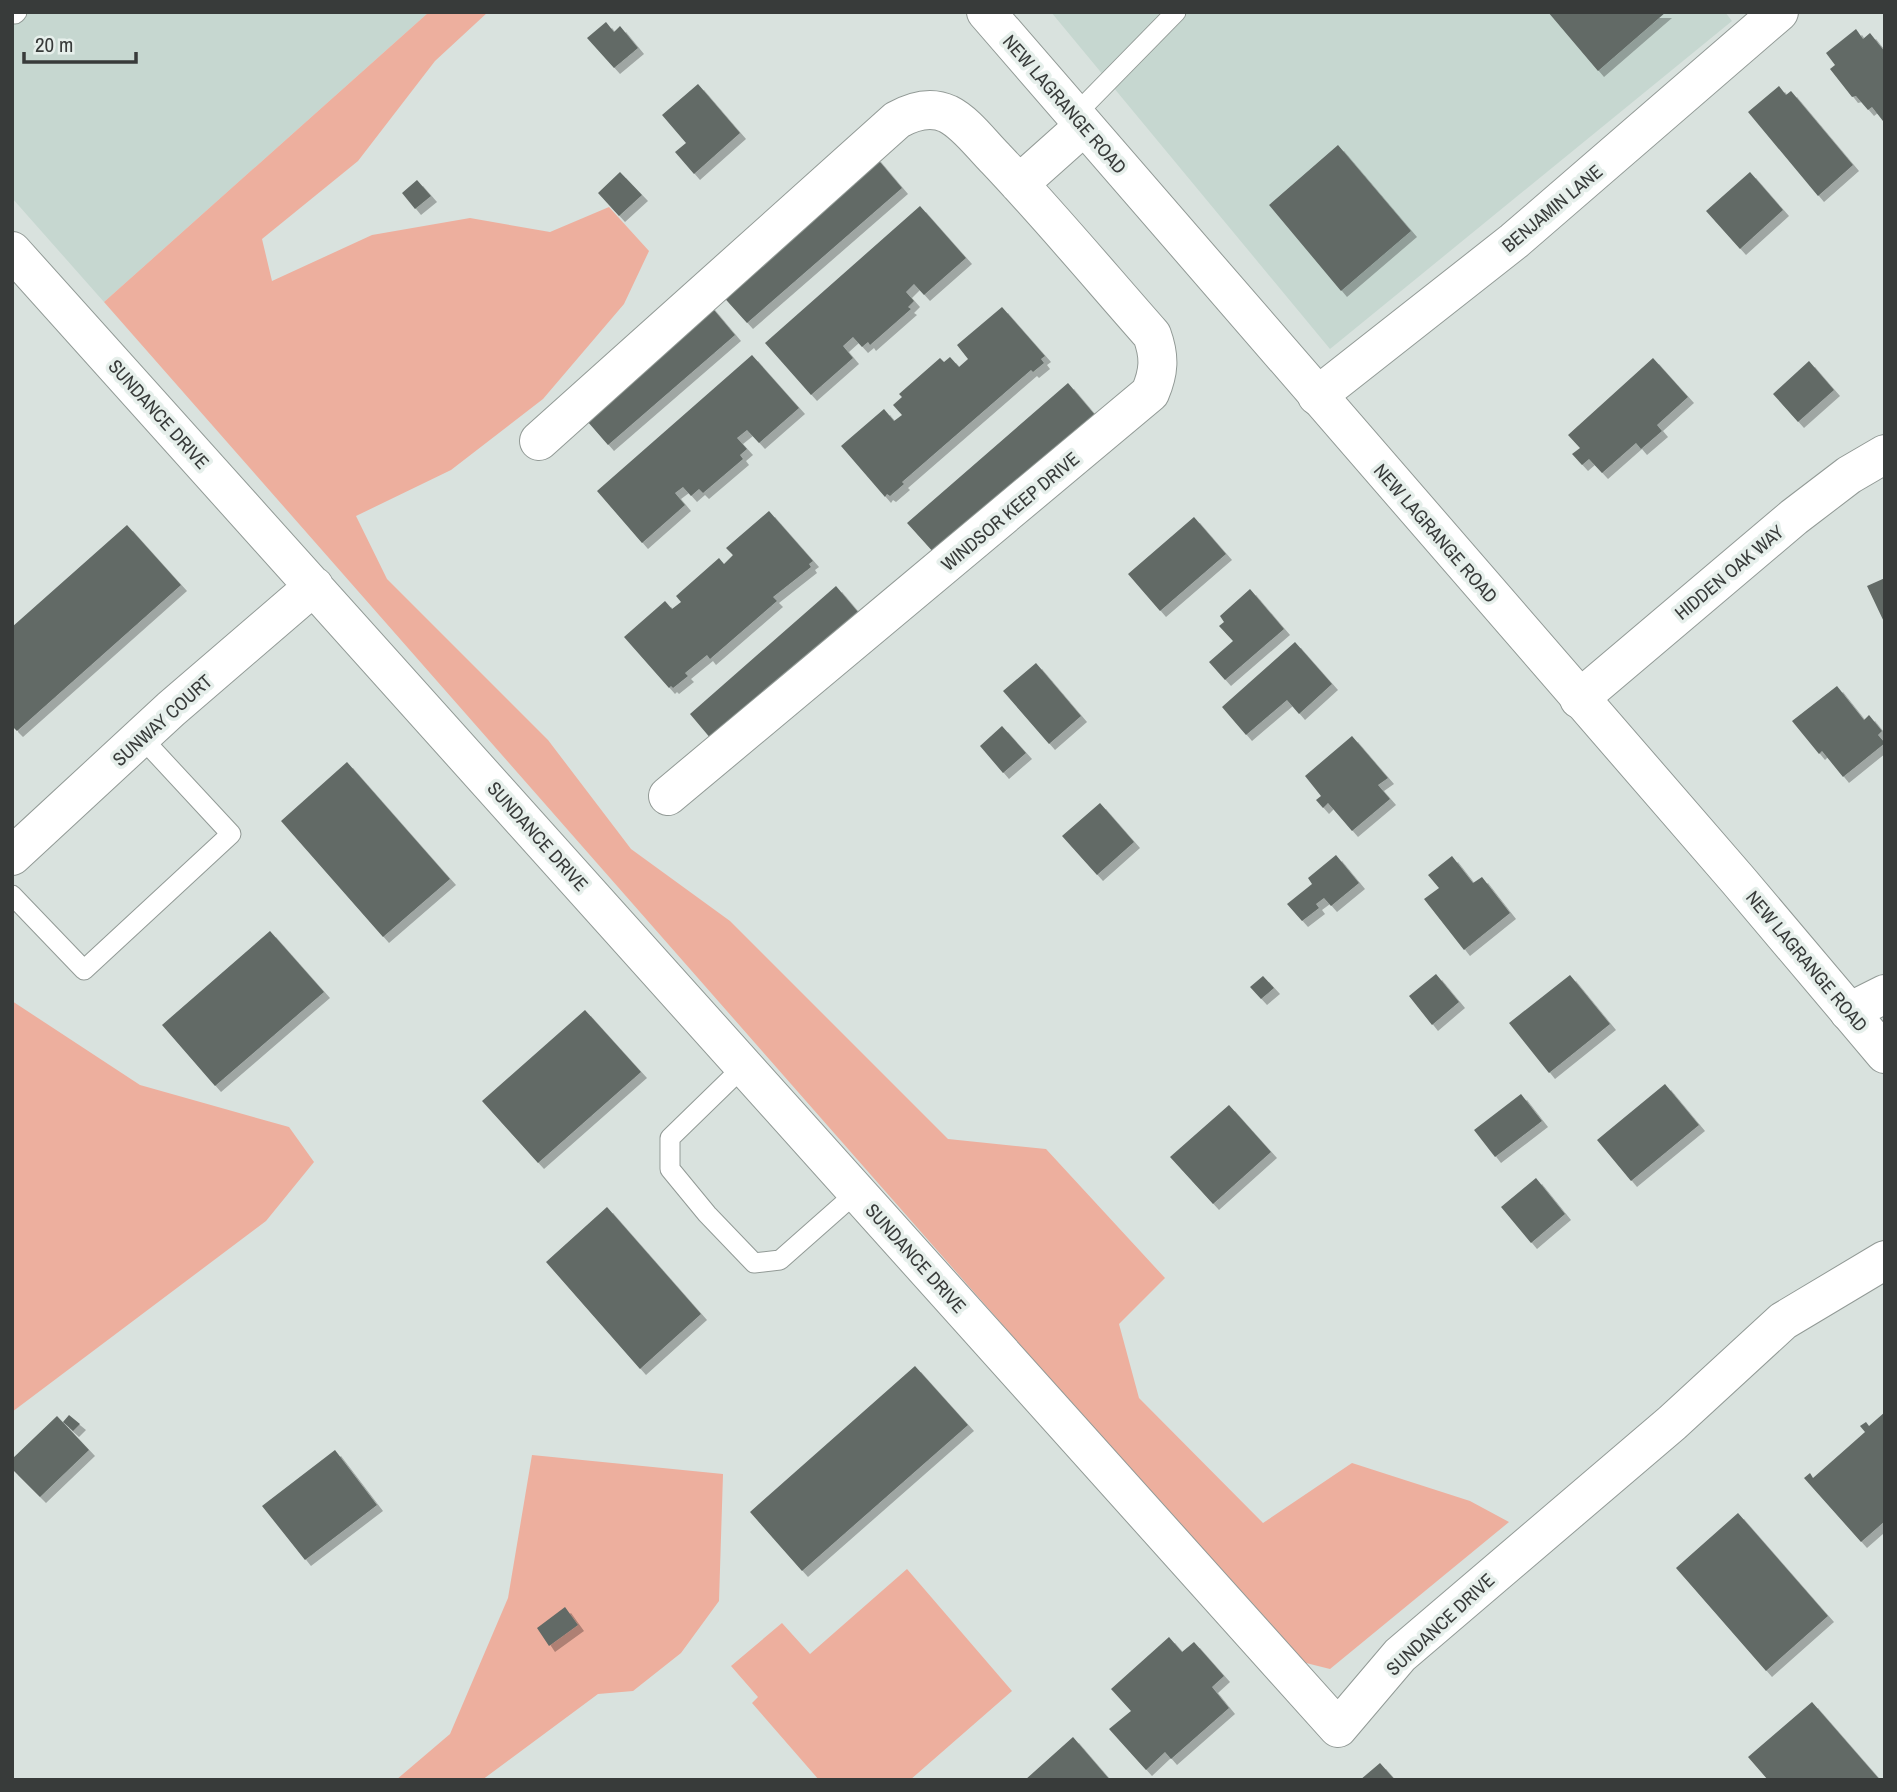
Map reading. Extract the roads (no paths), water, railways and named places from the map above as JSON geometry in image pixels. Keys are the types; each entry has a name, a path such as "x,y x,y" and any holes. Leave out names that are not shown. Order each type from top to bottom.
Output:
{"street":[{"name":"NEW LAGRANGE ROAD","path":"986,12 1738,880 1885,1054"},
{"name":"BENJAMIN LANE","path":"1317,396 1514,242 1779,12"},
{"name":"WINDSOR KEEP DRIVE","path":"539,441 887,129 911,113 927,110 947,114 961,123 1019,184 1152,335 1159,354 1158,374 1150,393 668,796"},
{"path":"1019,184 1080,121"},
{"name":"SUNDANCE DRIVE","path":"12,251 1338,1728 1400,1656 1672,1423 1783,1321 1885,1260"},
{"name":"HIDDEN OAK WAY","path":"1580,699 1794,517 1849,475 1885,454"},
{"name":"SUNWAY COURT","path":"12,856 141,737 314,586"},
{"path":"1850,1012 1885,994"}],"lane":[{"path":"1080,121 1176,12"},
{"path":"12,895 84,970 231,834 141,737"},
{"path":"744,1066 670,1138 670,1169 706,1214 754,1262 780,1260 857,1192"}]}
